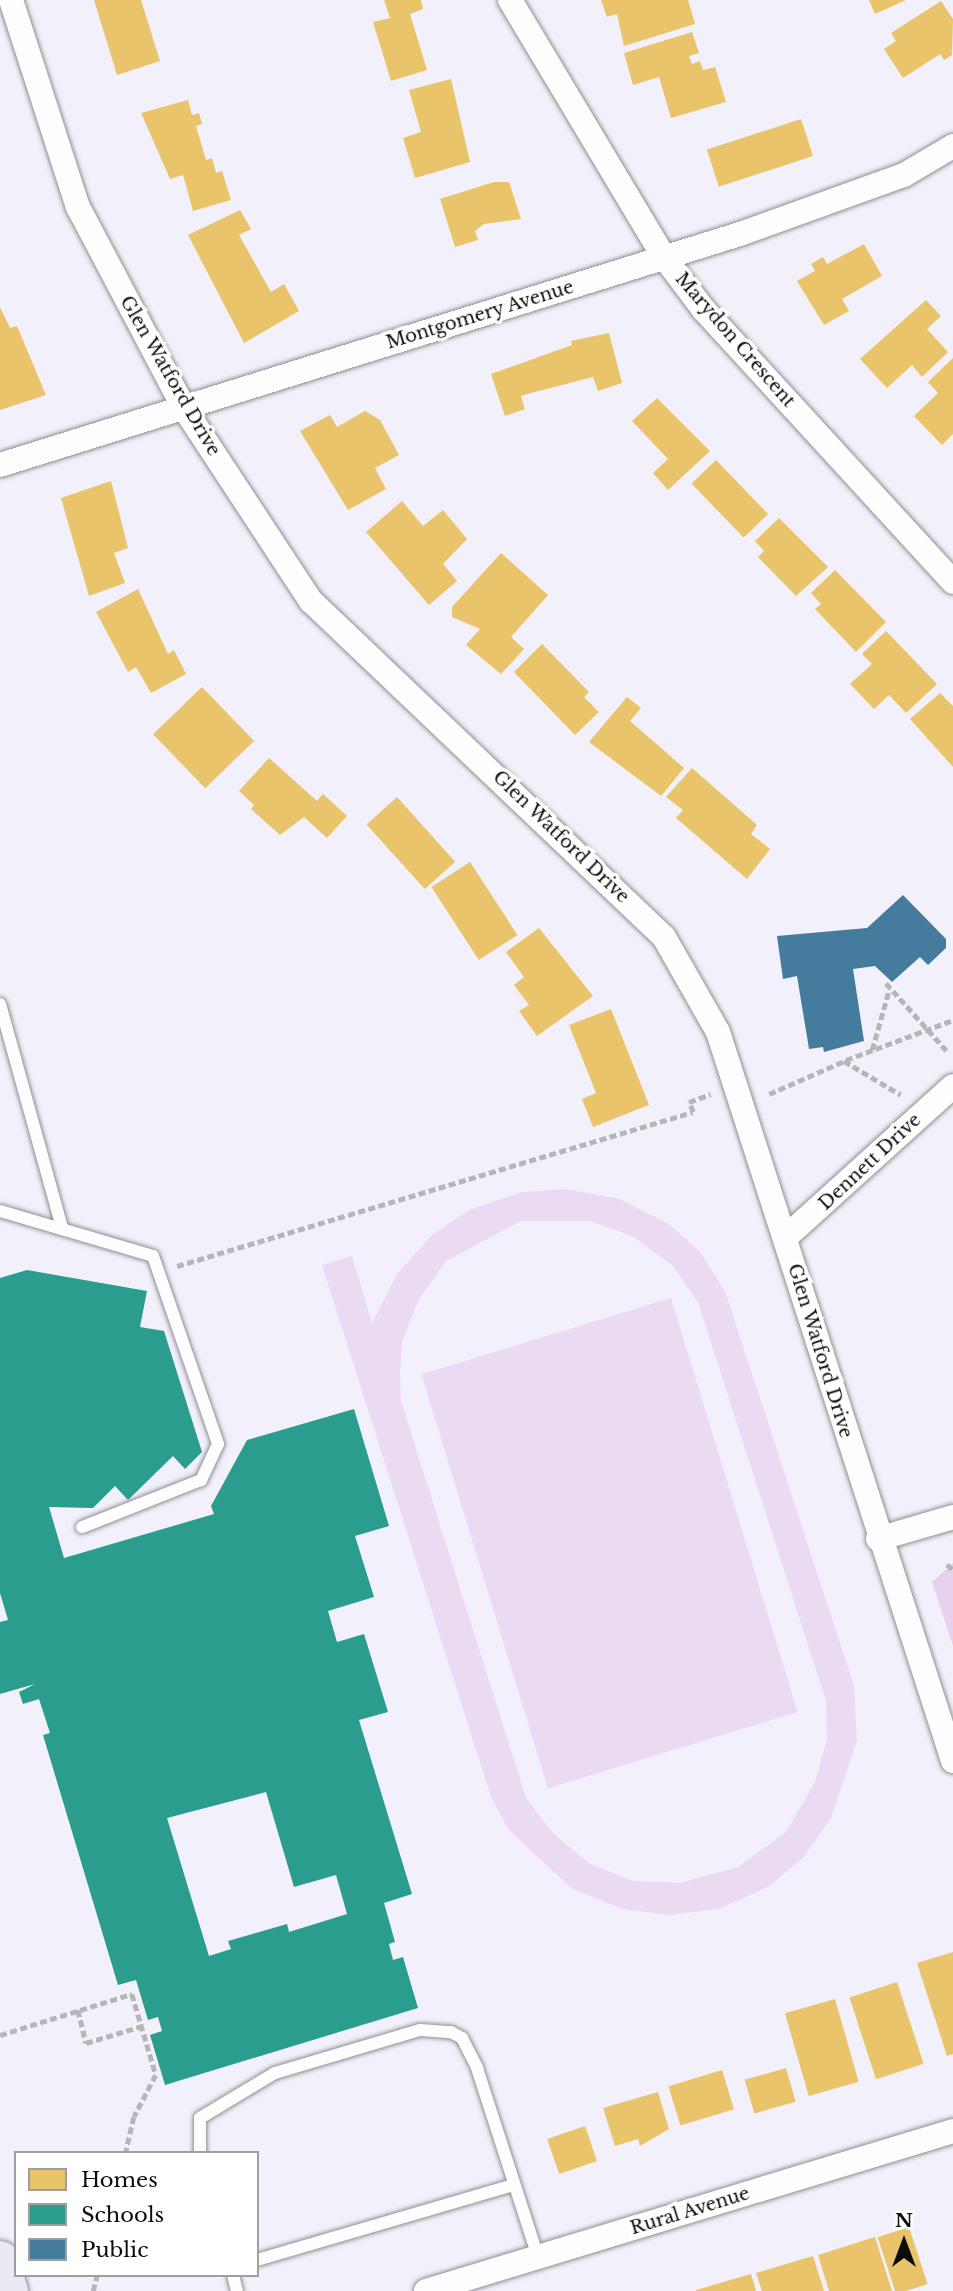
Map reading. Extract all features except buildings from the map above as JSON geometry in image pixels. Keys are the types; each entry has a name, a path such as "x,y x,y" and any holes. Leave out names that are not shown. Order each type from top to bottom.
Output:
{"main road":[{"path":"0,2258 10,2291"}],"street":[{"name":"Glen Watford Drive","path":"11,0 78,208 184,408 311,601 664,937 718,1032 786,1237 878,1539 953,1761"},
{"name":"Marydon Crescent","path":"510,0 664,257 704,309 953,582"},
{"name":"Montgomery Avenue","path":"0,465 664,257 904,175 953,146"},
{"name":"Dennett Drive","path":"786,1237 953,1086"},
{"path":"878,1539 953,1517"},
{"name":"Rural Avenue","path":"426,2291 953,2131"}],"lane":[{"path":"0,1004 62,1228"},
{"path":"0,1211 153,1256 218,1444 201,1480 82,1527"},
{"path":"200,2151 200,2118 275,2073 438,2029 462,2038 468,2047 538,2257"},
{"path":"259,2259 514,2185"}],"path":[{"path":"886,983 889,990 947,1051"},
{"path":"872,1050 889,990"},
{"path":"769,1094 845,1060 953,1020"},
{"path":"845,1060 901,1095"},
{"path":"159,1272 693,1112 689,1102 734,1078"},
{"path":"947,1564 953,1570"},
{"path":"0,2035 132,1994 156,2075 134,2117 126,2151"},
{"path":"78,2010 86,2043 142,2026"}],"shaded area":[{"path":"566,1189 620,1199 669,1224 700,1252 725,1291 854,1686 857,1741 831,1818 803,1858 768,1887 718,1909 670,1915 622,1909 571,1888 508,1829 491,1797 322,1265 352,1256 372,1323 397,1274 432,1235 469,1210 522,1192","holes":["521,1221 590,1221 632,1236 672,1265 698,1302 826,1701 827,1739 815,1782 786,1832 738,1867 680,1883 633,1881 590,1864 553,1833 526,1798 401,1401 402,1342 419,1299 446,1261"]},
{"path":"671,1298 798,1712 548,1788 421,1374"},
{"path":"953,1563 953,1646 932,1582"}]}
